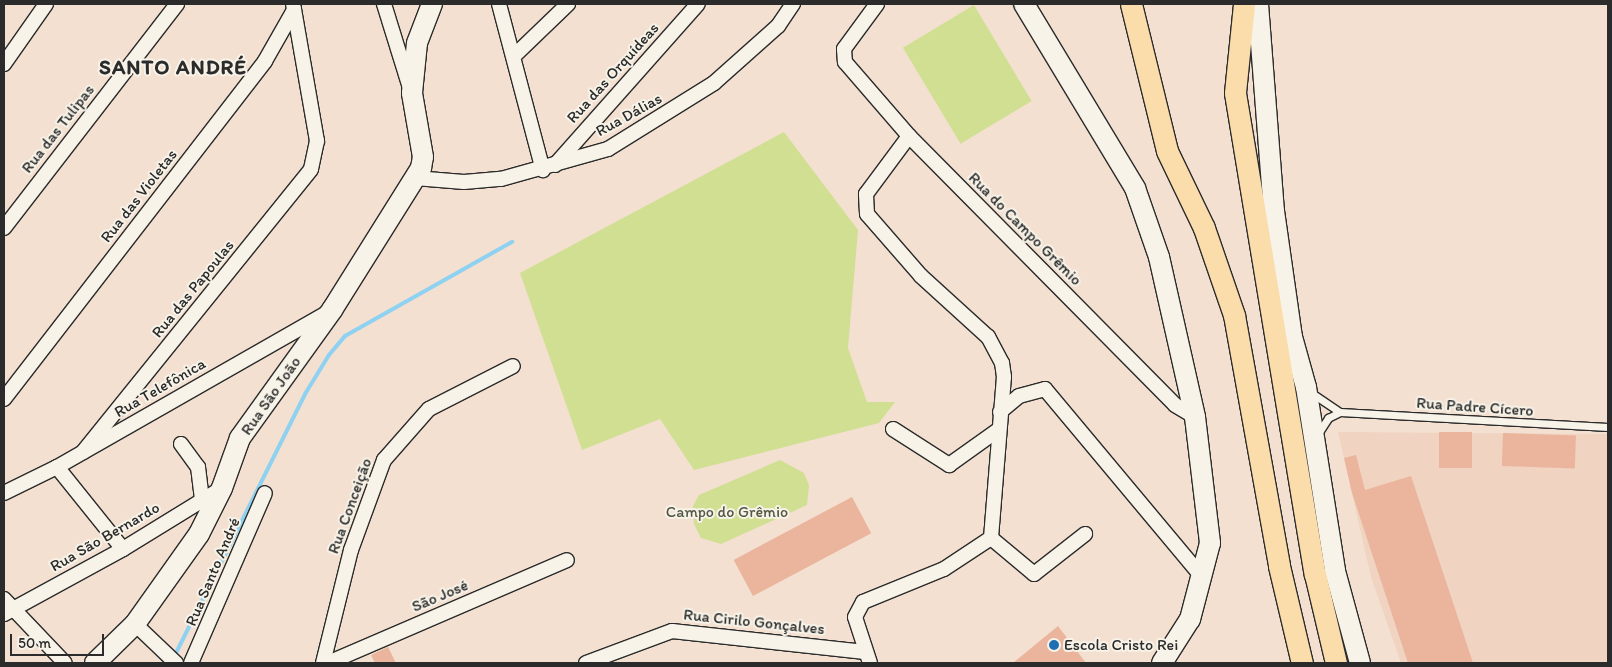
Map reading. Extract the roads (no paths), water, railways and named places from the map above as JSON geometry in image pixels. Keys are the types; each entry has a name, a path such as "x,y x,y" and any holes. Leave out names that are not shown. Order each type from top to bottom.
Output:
{"main road":[{"path":"1131,4 1165,144 1215,257 1242,345 1279,566 1302,663"},
{"path":"1244,4 1235,93 1315,574 1336,663"}],"street":[{"path":"4,64 46,4"},
{"name":"Rua das Tulipas","path":"4,228 177,4"},
{"path":"384,4 412,93"},
{"name":"Rua São João","path":"95,663 135,624 199,534 222,488 240,438 332,310 415,178 423,156 412,93 417,43 432,4"},
{"path":"499,4 549,168"},
{"path":"514,56 568,4"},
{"name":"Rua das Orquídeas","path":"549,168 698,4"},
{"name":"Rua Dálias","path":"415,178 464,182 549,168 608,149 714,83 778,26 793,4"},
{"name":"Rua do Campo Grêmio","path":"877,4 842,56 908,136 1175,405 1195,417"},
{"path":"1024,4 1136,188 1159,257 1195,417 1210,543 1190,619 1175,648 1162,663"},
{"path":"1258,4 1274,212 1292,337 1306,387 1335,571 1360,663"},
{"name":"Rua das Papoulas","path":"83,452 311,169 317,141 293,7"},
{"name":"Rua das Violetas","path":"4,399 265,61 293,7"},
{"path":"908,136 866,194 866,209 921,276 996,349 1004,377 998,430 991,538"},
{"name":"Rua Telefônica","path":"4,493 57,467 332,310"},
{"name":"Rua Conceição","path":"323,663 351,550 384,460 429,408 513,366"},
{"path":"1000,412 1019,396 1045,389 1202,577"},
{"path":"893,429 949,465 998,430"},
{"path":"181,444 198,467 202,499"},
{"path":"57,467 123,549"},
{"name":"Rua São Bernardo","path":"6,608 123,549 222,488"},
{"name":"Rua Santo André","path":"191,663 265,493"},
{"path":"991,538 1034,574 1086,534"},
{"path":"867,658 855,617 856,609 863,602 944,569 991,538"},
{"name":"São José","path":"328,663 567,560"},
{"path":"6,608 65,663"},
{"path":"135,624 176,663"},
{"name":"Rua Cirilo Gonçalves","path":"586,663 672,631 867,658"}],"lane":[{"path":"1306,387 1340,412 1324,422 1314,441"},
{"name":"Rua Padre Cícero","path":"1340,412 1608,427"}],"waterway":[{"path":"174,657 305,394 329,355 345,336 512,242"}],"place":[{"name":"Escola Cristo Rei","path":"1054,645"}],"district":[{"name":"SANTO ANDRÉ","path":"173,67"}],"park label":[{"name":"Campo do Grêmio","path":"727,512"}]}
